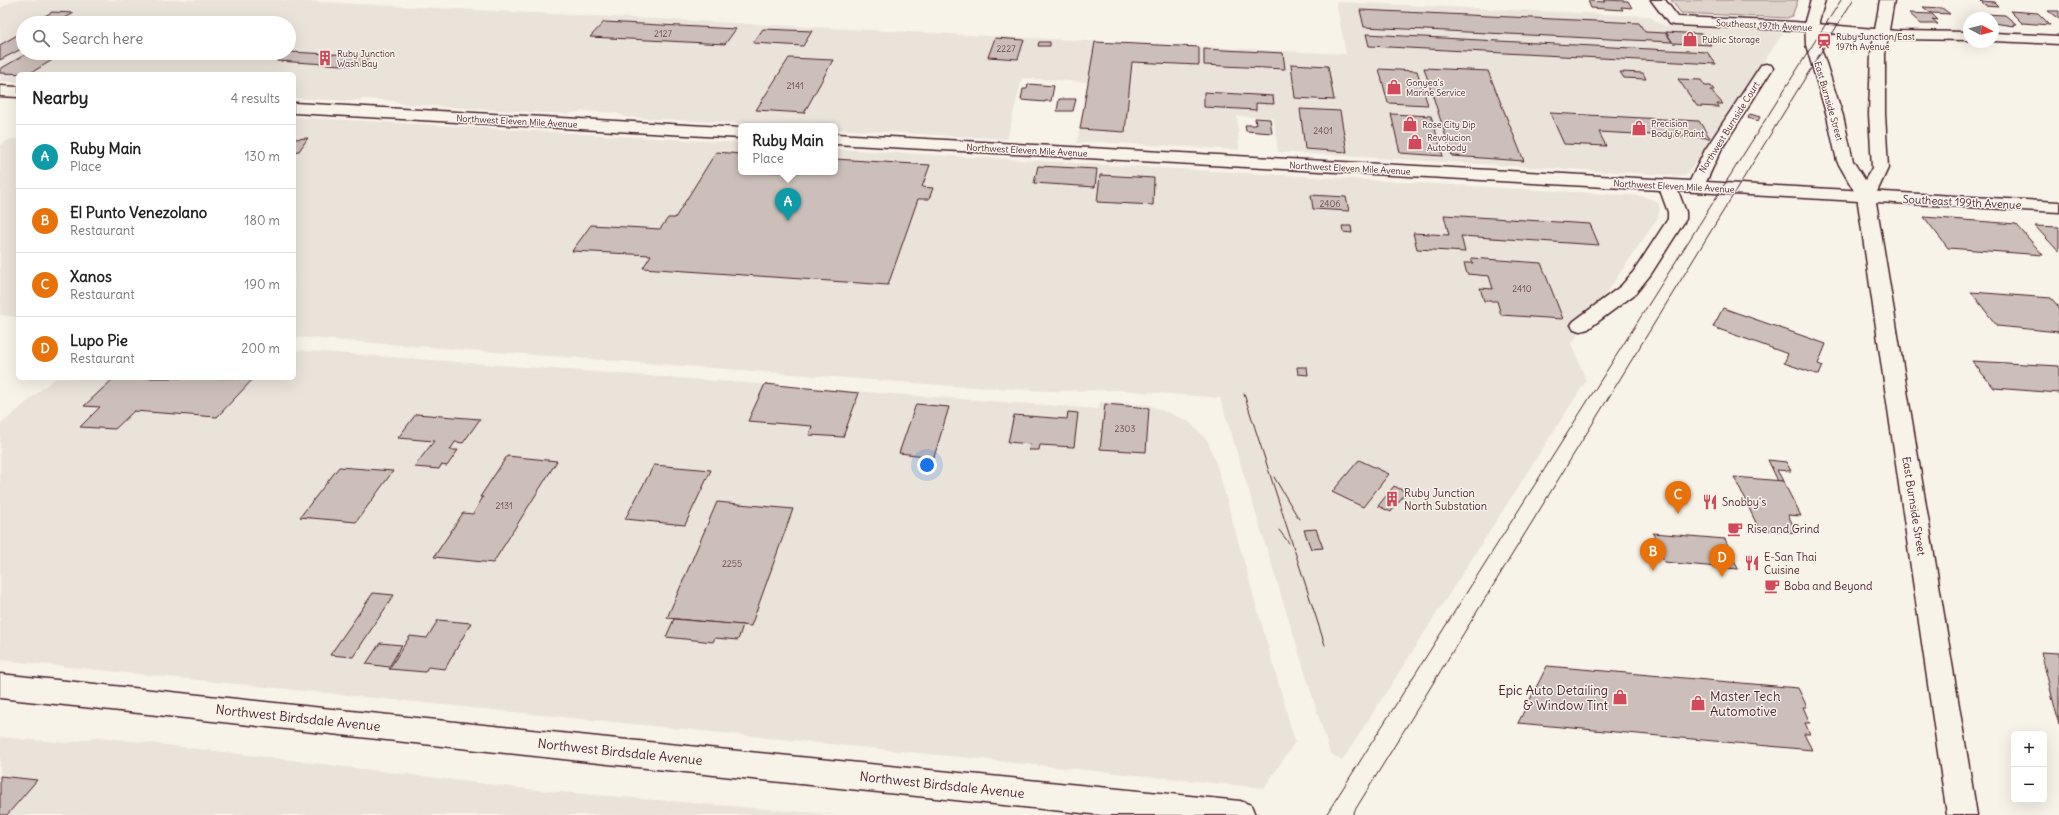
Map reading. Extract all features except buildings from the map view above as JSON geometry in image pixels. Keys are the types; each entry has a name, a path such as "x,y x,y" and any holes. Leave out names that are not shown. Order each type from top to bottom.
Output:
{"street":[{"name":"Southeast 197th Avenue","path":"1658,0 1674,21 1812,28 1882,26 1926,34 1963,36"},
{"name":"East Burnside Street","path":"1818,0 1814,11 1812,28 1813,45 1835,116 1845,161 1866,196 1962,815"},
{"path":"1866,196 1880,168 1877,88 1882,26 1887,0"},
{"path":"1999,37 2059,40"},
{"name":"Northwest Burnside Court","path":"1695,188 1710,155 1766,68"},
{"path":"0,91 16,92"},
{"name":"Northwest Eleven Mile Avenue","path":"296,108 738,133"},
{"name":"Northwest Eleven Mile Avenue","path":"838,139 1695,188 1866,196"},
{"path":"1581,325 1628,290 1641,274 1677,219 1677,212 1667,186"},
{"name":"Southeast 199th Avenue","path":"1866,196 2059,207"},
{"name":"Northwest Birdsdale Avenue","path":"0,686 600,750 1240,815"}],"shaded area":[{"path":"15,0 278,0 1346,54 1336,2 1649,16 1658,23 1669,27 1784,32 1686,176 1278,152 1274,118 1237,116 1239,150 1098,142 1077,143 1088,82 1022,78 1007,139 838,129 838,123 738,123 625,117 616,113 584,111 566,114 402,104 395,101 365,99 351,101 296,98 296,72 16,72 16,82 0,81 0,8"},
{"path":"1671,0 1798,0 1792,16 1787,18 1681,13"},
{"path":"296,117 738,143 738,175 838,175 838,149 1642,196 1656,201 1659,205 1660,210 1657,219 1572,343 1586,381 1342,761 1330,753 1220,398 1119,390 1052,391 953,386 296,337"},
{"path":"10,139 16,139 16,317 0,315 0,145"},
{"path":"296,350 1099,409 1100,402 1149,405 1188,421 1208,441 1217,466 1295,742 1264,788 0,660 0,425 53,380 296,380"},
{"path":"0,737 67,743 100,737 536,790 839,815 0,815"}],"tram line":[{"path":"1326,815 1841,0"},
{"path":"1352,815 1853,0"},
{"path":"1244,394 1325,645"},
{"path":"1274,477 1299,519"},
{"path":"1279,530 1289,543"}],"place":[{"name":"Public Storage","path":"1690,39"},
{"name":"Ruby Junction/East 197th Avenue","path":"1824,41"},
{"name":"Ruby Junction Wash Bay","path":"325,58"},
{"name":"Gonyea's Marine Service","path":"1394,87"},
{"name":"Rose City Dip","path":"1410,124"},
{"name":"Precision Body & Paint","path":"1639,128"},
{"name":"Revolucion Autobody","path":"1415,142"},
{"name":"Ruby Main","path":"788,221"},
{"name":"Ruby Junction North Substation","path":"1392,499"},
{"name":"Snobby's","path":"1710,502"},
{"name":"Xanos","path":"1678,514"},
{"name":"Rise and Grind","path":"1735,529"},
{"name":"E-San Thai Cuisine","path":"1752,563"},
{"name":"El Punto Venezolano","path":"1653,571"},
{"name":"Lupo Pie","path":"1722,577"},
{"name":"Boba and Beyond","path":"1772,586"},
{"name":"Epic Auto Detailing & Window Tint","path":"1620,697"},
{"name":"Master Tech Automotive","path":"1698,703"}]}
